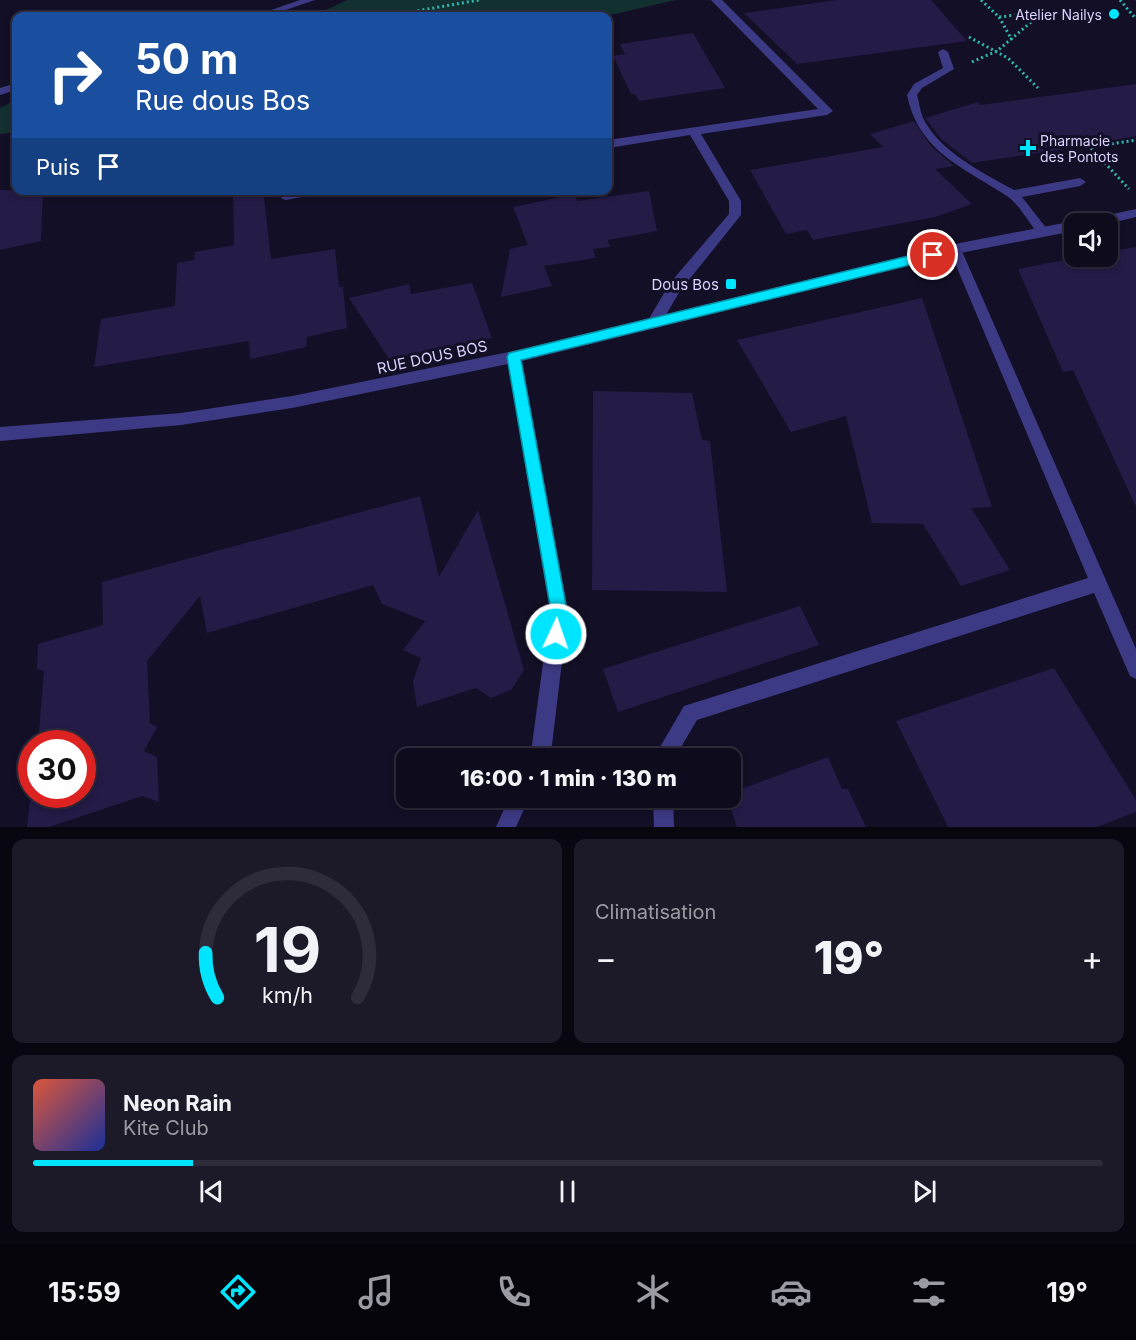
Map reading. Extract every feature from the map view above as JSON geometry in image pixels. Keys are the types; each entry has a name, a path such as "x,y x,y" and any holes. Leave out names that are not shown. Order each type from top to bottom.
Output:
{"street":[{"path":"272,12 310,0"},
{"path":"612,143 827,111 716,0"},
{"path":"943,52 949,69 918,86 912,95 918,118 928,133 963,164 990,183 1013,194 1043,232"},
{"path":"655,321 675,287 735,215 735,201 693,130"},
{"path":"1013,194 1080,182"},
{"path":"1118,217 1136,213"},
{"name":"RUE DOUS BOS","path":"0,434 203,416 292,402 514,357 955,249 1064,228"},
{"path":"955,249 1136,670"},
{"path":"514,357 559,611 541,748"},
{"path":"670,748 691,713 1100,583"},
{"path":"506,827 515,808"},
{"path":"663,808 664,827"}],"path":[{"path":"411,12 479,0"},
{"path":"981,0 999,17 1012,40"},
{"path":"1120,0 1136,19"},
{"path":"949,69 986,58 1012,40 1043,12 999,17"},
{"path":"969,37 1008,58 1038,88"},
{"path":"1132,192 1091,148 1136,140"}],"green space":[{"path":"347,0 676,0 612,15 612,12 317,12"},
{"path":"12,102 12,132 0,134 0,108"}],"building":[{"path":"836,0 931,0 967,41 797,64 744,13"},
{"path":"693,33 725,88 639,101 635,94 631,94 613,56 625,54 620,44"},
{"path":"1136,84 1136,136 1058,150 972,163 941,139 925,118 978,102 980,105"},
{"path":"914,121 931,146 954,166 935,169 972,204 935,217 813,240 807,230 786,234 750,170 883,147 870,134"},
{"path":"0,190 12,190 12,195 43,195 41,241 0,250"},
{"path":"649,191 657,231 608,240 610,247 593,249 596,258 544,266 552,286 501,297 510,249 528,245 513,207 570,195 575,195 577,201"},
{"path":"233,195 264,195 271,259 335,249 339,287 343,287 347,328 307,337 306,347 250,359 249,341 94,367 101,319 175,306 177,263 194,260 195,252 234,245"},
{"path":"1136,247 1136,507 1073,370 1063,372 1018,269 1064,260 1064,267 1118,267 1118,250"},
{"path":"472,283 492,338 389,359 349,298 409,284 411,294"},
{"path":"922,298 992,507 971,508 1010,570 961,586 923,524 872,523 846,416 791,432 737,340"},
{"path":"593,391 692,393 702,440 710,441 727,592 592,590"},
{"path":"420,496 439,577 478,510 524,670 512,689 491,698 476,688 417,707 413,681 421,658 403,650 425,621 382,604 373,585 207,633 200,596 147,661 150,723 157,727 144,751 157,757 159,802 142,796 49,827 27,827 29,808 96,808 96,730 39,730 44,671 37,669 38,644 103,625 102,582"},
{"path":"800,606 819,645 618,712 603,669"},
{"path":"1054,668 1136,800 1136,812 1097,827 948,827 896,721"},
{"path":"828,757 842,789 848,789 866,827 737,827 730,808 741,808 741,789"}],"place":[{"name":"Atelier Nailys","path":"1114,14"},
{"name":"Pharmacie des Pontots","path":"1028,148"},
{"name":"Dous Bos","path":"731,284"}],"route":[{"path":"556,634 559,611 514,357 933,255"}]}
